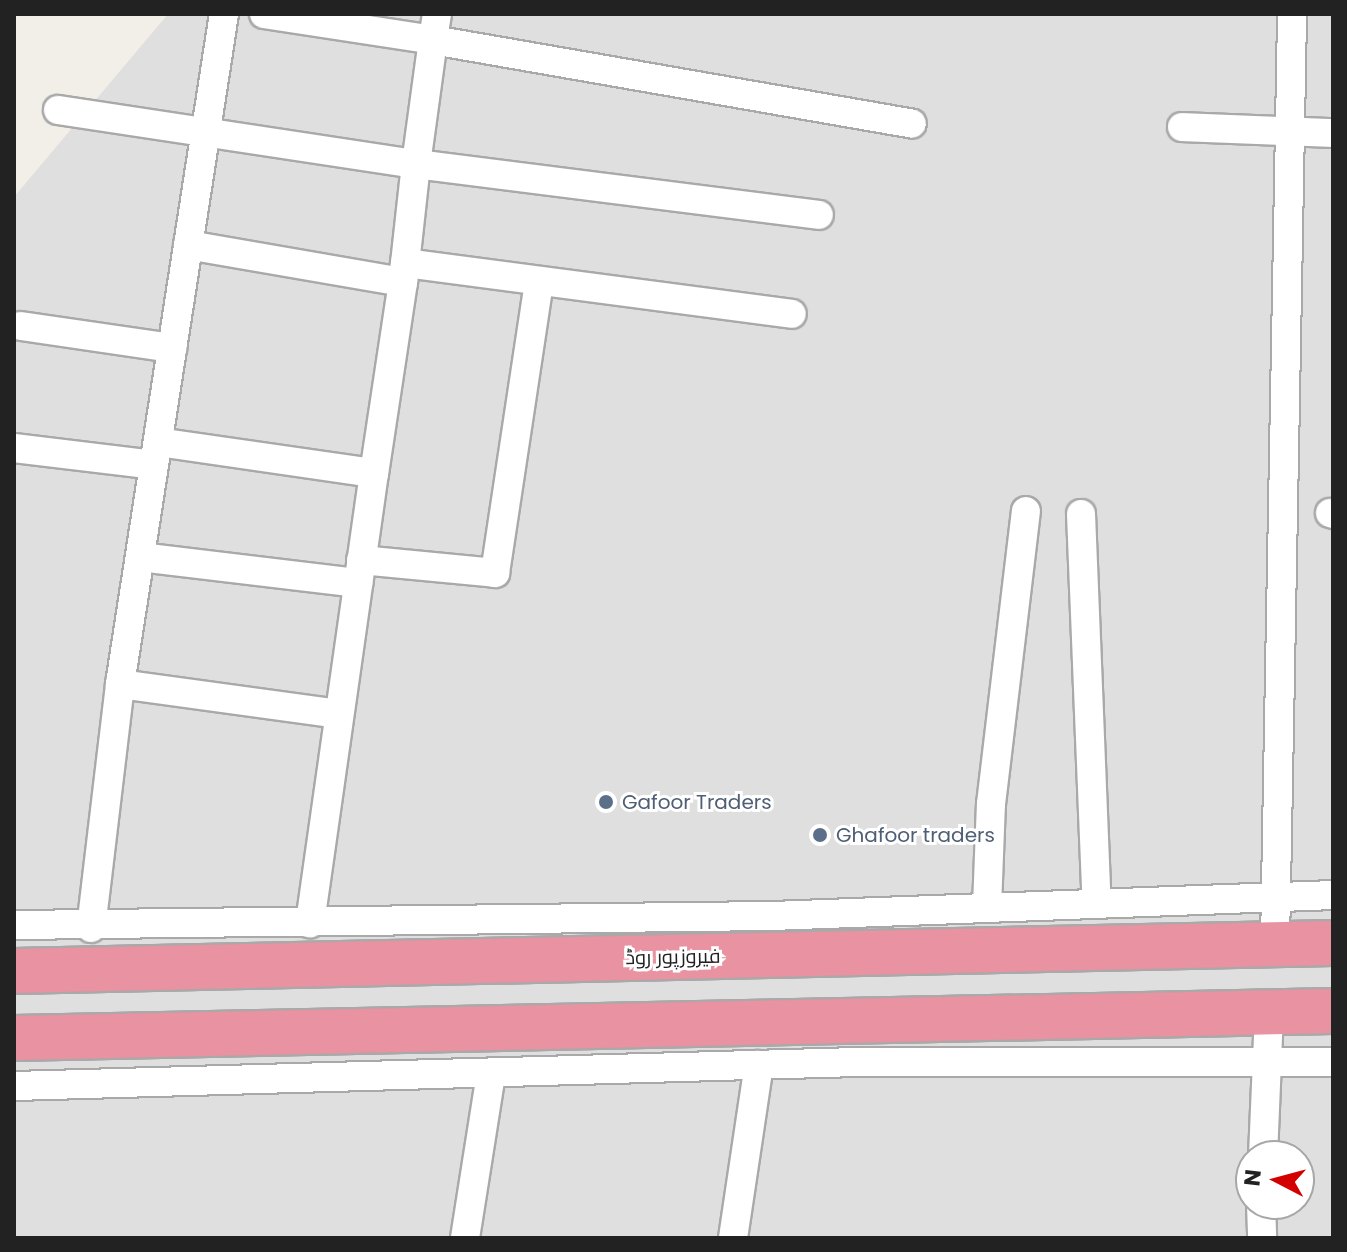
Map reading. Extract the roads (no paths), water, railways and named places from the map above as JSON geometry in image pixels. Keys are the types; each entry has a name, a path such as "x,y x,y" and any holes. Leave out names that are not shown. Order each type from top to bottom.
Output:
{"highway":[{"name":"فیروزپور روڈ","path":"16,971 1333,943"},
{"path":"14,1038 1333,1011"}],"street":[{"path":"91,928 120,684 224,14"},
{"path":"264,14 435,27 912,124"},
{"path":"1275,944 1287,126 1292,14"},
{"path":"310,923 404,273 435,27"},
{"path":"58,110 207,130 416,164 819,215"},
{"path":"1182,127 1287,126 1333,133"},
{"path":"188,245 404,273 539,281 792,314"},
{"path":"140,557 359,572 495,573 539,281"},
{"path":"21,326 172,348"},
{"path":"14,448 156,453 374,473"},
{"path":"987,907 991,804 1026,511"},
{"path":"1081,514 1097,904"},
{"path":"120,684 339,714"},
{"path":"14,925 91,928 987,907 1333,895"},
{"path":"1264,1140 1269,1012"},
{"path":"14,1086 759,1065 1268,1059 1333,1062"},
{"path":"733,1238 759,1065"},
{"path":"465,1238 491,1073"}],"place":[{"name":"Gafoor Traders","path":"606,802"},
{"name":"Ghafoor traders","path":"820,835"}]}
